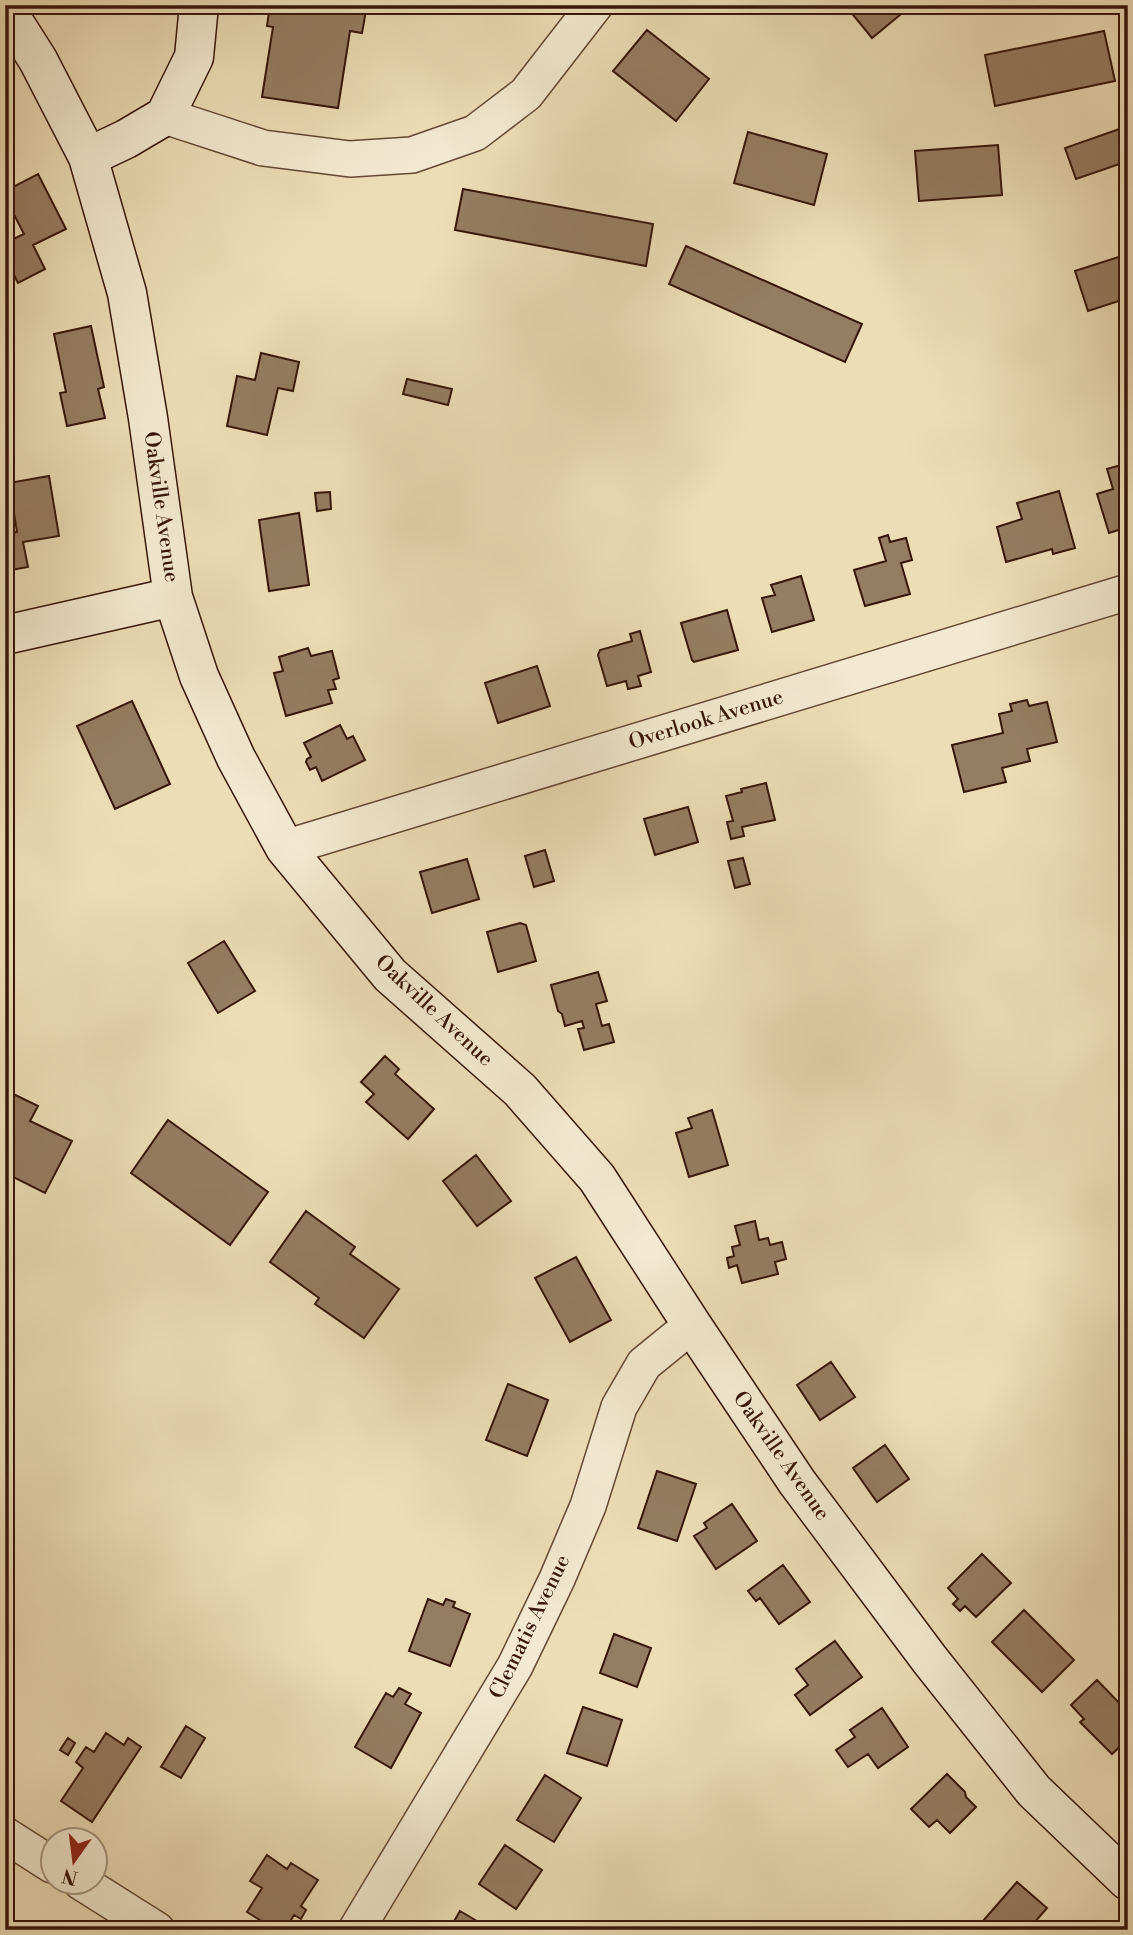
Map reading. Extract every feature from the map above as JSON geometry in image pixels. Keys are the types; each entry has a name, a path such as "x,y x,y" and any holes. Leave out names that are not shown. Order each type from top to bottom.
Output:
{"street":[{"path":"88,158 165,116 194,57 199,5"},
{"path":"165,116 263,148 349,159 412,155 475,133 526,94 596,5"},
{"name":"Oakville Avenue","path":"5,8 38,60 88,158 127,293 173,597 199,676 236,758 285,848 390,975 520,1090 597,1178 797,1482 939,1671 1034,1791 1128,1881"},
{"name":"Overlook Avenue","path":"285,848 1128,592"},
{"path":"5,635 173,597"},
{"name":"Clematis Avenue","path":"356,1930 515,1666 588,1506 619,1407 644,1364 692,1325"},
{"path":"5,1835 38,1856"},
{"path":"103,1896 157,1930"}],"building":[{"path":"270,5 367,5 362,33 350,31 338,108 262,97 273,27 267,26"},
{"path":"845,5 912,5 872,38"},
{"path":"647,30 709,79 676,121 613,71"},
{"path":"1104,31 1115,81 995,106 985,55"},
{"path":"1128,126 1128,161 1076,179 1065,148"},
{"path":"748,132 827,154 814,205 734,183"},
{"path":"998,145 1002,195 919,201 915,151"},
{"path":"38,174 66,229 33,245 45,269 18,283 5,257 5,243 24,234 5,197 5,191"},
{"path":"463,189 653,224 646,266 455,230"},
{"path":"686,246 862,324 845,362 669,284"},
{"path":"1128,254 1128,298 1088,311 1075,271"},
{"path":"91,326 104,387 98,389 105,418 67,426 60,393 66,392 54,334"},
{"path":"261,353 299,362 293,391 278,388 267,435 227,426 237,376 255,380"},
{"path":"407,379 452,389 448,405 403,394"},
{"path":"1128,463 1128,527 1109,533 1097,494 1113,489 1107,469"},
{"path":"49,476 59,536 23,542 28,567 5,571 5,534 17,532 9,483"},
{"path":"1059,491 1075,548 1053,554 1052,549 1006,562 997,527 1022,519 1017,503"},
{"path":"330,492 331,509 317,511 315,493"},
{"path":"299,513 309,585 269,591 259,520"},
{"path":"888,535 890,542 906,538 912,560 901,563 910,594 865,606 854,570 886,561 879,538"},
{"path":"801,576 814,620 772,632 762,598 775,595 771,585"},
{"path":"727,610 738,650 694,662 681,623"},
{"path":"640,631 651,672 638,676 641,686 628,689 626,681 607,686 598,655 600,650 632,641 630,634"},
{"path":"308,648 311,656 332,651 339,678 333,680 336,689 328,690 332,703 286,716 274,673 283,671 279,657"},
{"path":"537,666 550,706 498,723 485,683"},
{"path":"1027,700 1029,706 1047,702 1057,742 1027,749 1030,761 1002,768 1006,782 964,792 952,745 1003,733 999,714 1012,711 1010,704"},
{"path":"132,701 170,784 115,809 77,726"},
{"path":"340,725 347,739 353,736 365,760 322,781 316,767 310,770 306,762 311,757 304,743"},
{"path":"766,783 775,820 742,827 744,836 731,839 727,822 733,821 726,796"},
{"path":"688,807 698,842 655,855 644,819"},
{"path":"545,850 554,881 534,887 525,856"},
{"path":"743,858 750,884 735,888 728,861"},
{"path":"467,859 479,899 432,913 420,872"},
{"path":"520,923 526,925 536,961 498,972 487,932"},
{"path":"224,941 255,991 218,1013 188,963"},
{"path":"598,972 607,1001 596,1004 602,1026 609,1024 614,1042 584,1050 578,1029 584,1028 582,1021 565,1026 551,985"},
{"path":"385,1056 399,1069 395,1074 434,1109 408,1139 366,1102 374,1094 361,1082"},
{"path":"5,1090 38,1106 30,1121 72,1141 45,1193 5,1173 9,1161 5,1159"},
{"path":"712,1110 728,1165 689,1177 676,1133 692,1128 688,1118"},
{"path":"168,1120 268,1192 230,1245 131,1173"},
{"path":"476,1155 511,1201 477,1226 443,1181"},
{"path":"306,1211 355,1247 350,1254 399,1289 364,1338 315,1304 319,1298 270,1262"},
{"path":"755,1221 759,1240 768,1238 770,1245 782,1242 786,1259 775,1262 778,1274 742,1283 737,1265 729,1268 727,1258 734,1256 732,1247 740,1245 735,1226"},
{"path":"576,1257 611,1320 570,1342 535,1278"},
{"path":"831,1362 855,1397 820,1420 797,1385"},
{"path":"508,1384 548,1400 527,1456 486,1440"},
{"path":"885,1445 909,1479 877,1502 853,1468"},
{"path":"657,1471 696,1484 677,1541 638,1528"},
{"path":"732,1504 757,1541 716,1569 694,1536 707,1528 704,1523"},
{"path":"982,1554 1011,1583 976,1617 965,1606 960,1611 953,1604 958,1599 948,1588"},
{"path":"783,1565 810,1602 779,1624 760,1598 756,1601 748,1591"},
{"path":"428,1599 443,1605 446,1599 455,1602 453,1607 470,1614 450,1666 409,1651"},
{"path":"1024,1610 1074,1660 1042,1692 992,1642"},
{"path":"614,1634 651,1648 637,1687 600,1673"},
{"path":"835,1641 862,1677 810,1715 795,1695 808,1685 796,1669"},
{"path":"1097,1680 1123,1707 1128,1703 1128,1739 1112,1754 1080,1722 1084,1719 1071,1705"},
{"path":"399,1688 411,1694 405,1704 421,1713 391,1768 355,1747 386,1693 393,1697"},
{"path":"583,1707 622,1720 607,1766 567,1753"},
{"path":"882,1708 908,1747 878,1768 868,1754 848,1767 836,1750 855,1737 850,1730"},
{"path":"186,1726 205,1738 181,1778 161,1767"},
{"path":"106,1733 124,1745 128,1738 141,1747 92,1822 61,1801 83,1768 76,1762 86,1747 94,1752"},
{"path":"68,1738 75,1743 68,1755 60,1750"},
{"path":"947,1774 976,1807 950,1833 937,1820 929,1827 911,1809"},
{"path":"545,1775 581,1798 554,1842 517,1820"},
{"path":"1128,1786 1128,1800 1121,1793"},
{"path":"505,1845 542,1870 516,1909 479,1884"},
{"path":"267,1855 287,1869 291,1863 318,1880 301,1906 306,1910 301,1919 294,1915 285,1930 276,1930 247,1912 262,1888 250,1881"},
{"path":"1017,1882 1047,1908 1028,1930 975,1930"},
{"path":"460,1911 492,1930 449,1930"},
{"path":"30,1922 43,1930 26,1930"}]}
